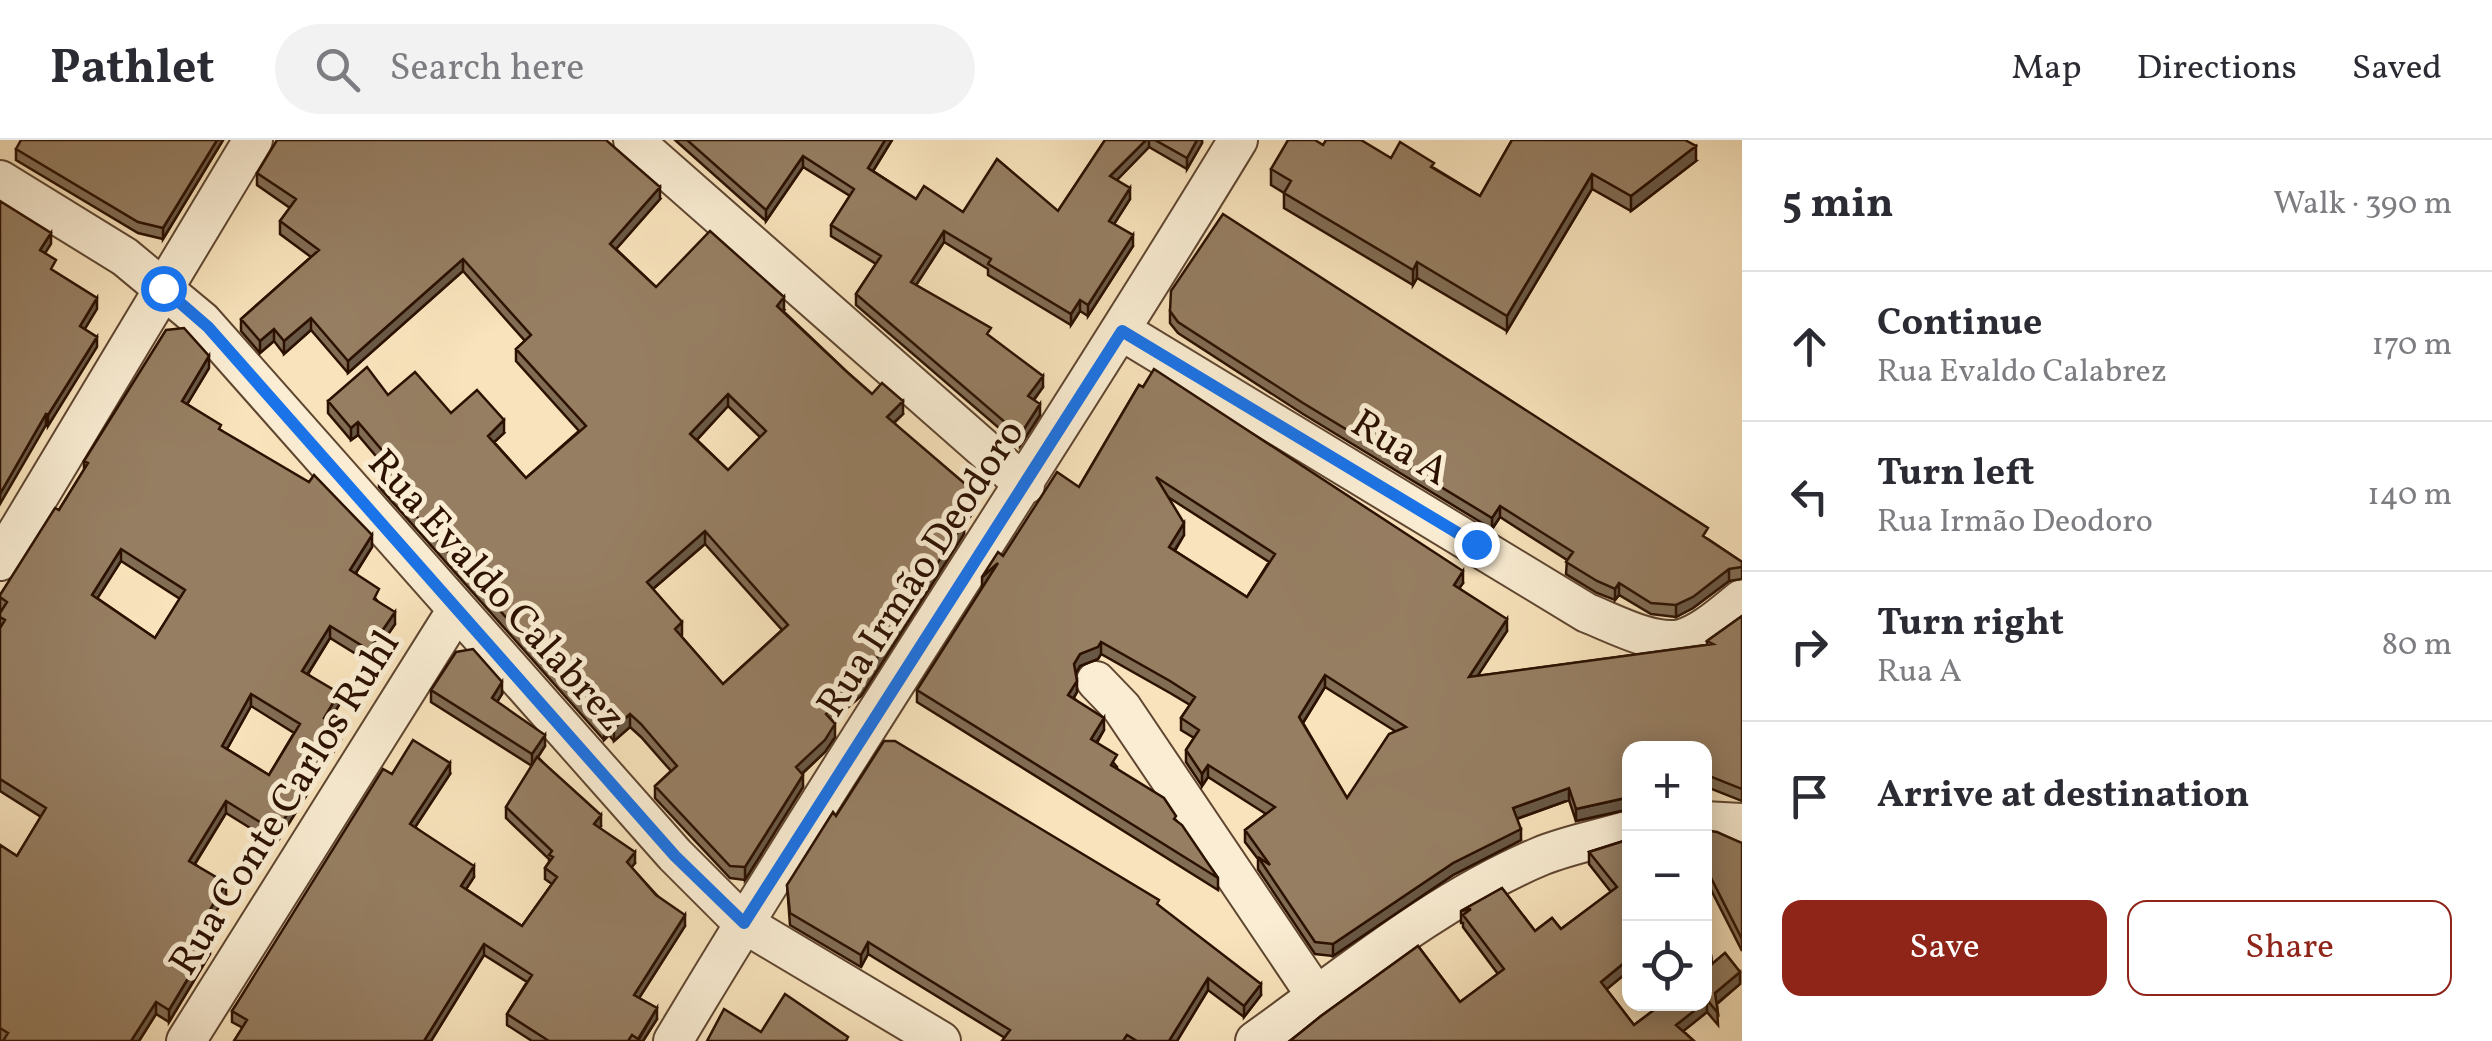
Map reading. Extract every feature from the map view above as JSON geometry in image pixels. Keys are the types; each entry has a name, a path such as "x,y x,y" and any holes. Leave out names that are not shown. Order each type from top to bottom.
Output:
{"street":[{"path":"0,561 254,140"},
{"path":"632,140 1025,485"},
{"name":"Rua Irmão Deodoro","path":"673,1041 744,923 1122,331 1238,140"},
{"name":"Rua Evaldo Calabrez","path":"0,180 124,256 208,327 675,856 744,923 941,1041"},
{"name":"Rua A","path":"1122,331 1587,613 1671,640 1704,628 1742,600"},
{"name":"Rua Conte Carlos Ruhl","path":"186,1041 456,610"},
{"path":"1096,681 1122,708 1317,997"},
{"path":"1712,821 1742,822"},
{"path":"1256,1041 1414,926 1486,884 1542,856 1627,831"}],"building":[{"path":"21,140 217,140 163,228 138,222 16,149"},
{"path":"277,140 606,140 660,187 610,244 656,287 710,231 784,297 777,306 847,372 872,394 882,383 903,401 887,417 978,495 959,517 964,522 861,683 826,714 835,724 825,740 796,767 803,775 745,867 730,866 655,786 677,766 641,724 630,714 614,728 609,723 604,728 379,474 392,462 358,422 351,428 328,401 367,367 388,395 415,372 451,413 477,390 504,420 488,436 526,478 586,426 516,349 531,335 463,259 348,361 311,318 284,341 274,329 260,341 241,319 319,250 280,221 296,199 257,173","holes":["728,394 766,431 728,470 690,434","705,531 788,625 723,684 675,629 682,622 647,582"]},
{"path":"687,140 885,140 868,168 916,199 924,186 963,212 997,159 1058,211 1105,140 1146,140 1110,176 1130,188 1109,221 1133,235 1088,305 1080,300 1071,314 988,264 991,259 944,231 911,282 991,328 987,334 1043,376 1028,396 1040,404 1020,435 856,294 881,256 831,225 854,189 803,156 766,210"},
{"path":"1155,140 1197,140 1187,158"},
{"path":"1288,140 1315,140 1323,145 1326,140 1361,140 1391,158 1400,142 1434,163 1431,167 1480,196 1512,140 1685,140 1696,146 1631,196 1592,174 1507,316 1417,262 1413,270 1284,193 1291,181 1271,169"},
{"path":"0,201 51,233 40,250 56,260 51,269 97,298 80,326 97,337 0,494"},
{"path":"1223,214 1708,528 1703,536 1742,562 1742,567 1729,569 1676,605 1651,603 1619,583 1615,589 1566,562 1573,552 1500,506 1492,518 1178,322 1170,311 1171,291"},
{"path":"184,328 209,356 182,401 221,425 219,429 309,482 314,475 372,535 350,570 379,589 374,599 395,612 369,650 330,626 302,671 339,693 324,718 341,728 276,832 226,801 189,861 226,883 196,933 210,942 169,1010 156,1002 131,1041 3,1041 8,1033 0,1028 0,845 17,856 46,808 0,779 0,628 5,620 0,613 7,602 0,595 55,508 59,510 88,463 84,461 166,330","holes":["121,549 185,590 155,638 92,595","251,694 300,724 269,775 222,746"]},
{"path":"1154,369 1463,571 1454,585 1507,619 1469,677 1713,644 1707,641 1742,616 1742,789 1712,777 1712,741 1622,741 1622,799 1576,809 1569,788 1513,808 1521,829 1453,863 1333,944 1315,942 1258,857 1270,865 1245,830 1275,807 1208,765 1202,774 1186,750 1199,730 1181,718 1195,697 1170,681 1101,642 1080,654 1074,664 1077,681 1068,695 1104,718 1091,739 1117,755 1111,765 1164,798 1176,816 1174,819 1218,878 917,690 998,563 982,577 998,552 1003,556 1057,472 1079,487 1139,385 1143,387","holes":["1156,477 1275,554 1247,597 1169,547 1184,523","1325,675 1406,727 1389,734 1347,798 1299,717"]},
{"path":"473,649 502,682 492,698 545,735 532,754 431,690 456,652"},
{"path":"413,740 450,763 410,824 474,866 461,886 522,926 557,877 545,868 553,857 549,855 552,851 506,807 537,757 601,815 594,824 635,852 627,862 656,895 685,915 634,995 657,1008 638,1039 632,1035 628,1041 549,1041 507,1014 532,975 484,944 424,1041 234,1041 247,1020 232,1011 383,769 392,774"},
{"path":"884,741 895,741 1159,900 1157,904 1261,984 1244,1006 1208,978 1169,1041 1137,1041 1127,1035 1123,1041 1002,1041 1010,1030 868,942 861,955 790,913 787,885"},
{"path":"1712,831 1742,843 1742,939 1712,880"},
{"path":"1622,842 1622,965 1601,982 1634,1025 1653,1011 1694,1011 1676,1025 1694,1041 1290,1041 1418,946 1460,1002 1504,969 1463,915 1471,909 1461,911 1502,888 1535,931 1552,918 1561,929 1617,887 1589,852"},
{"path":"1725,953 1740,972 1715,993 1718,1013 1712,1006 1712,964"},
{"path":"785,994 848,1037 846,1041 707,1041 724,1009 761,1032"}],"route":[{"path":"163,288 202,320 675,856 744,923 1122,331 1476,544"}]}
